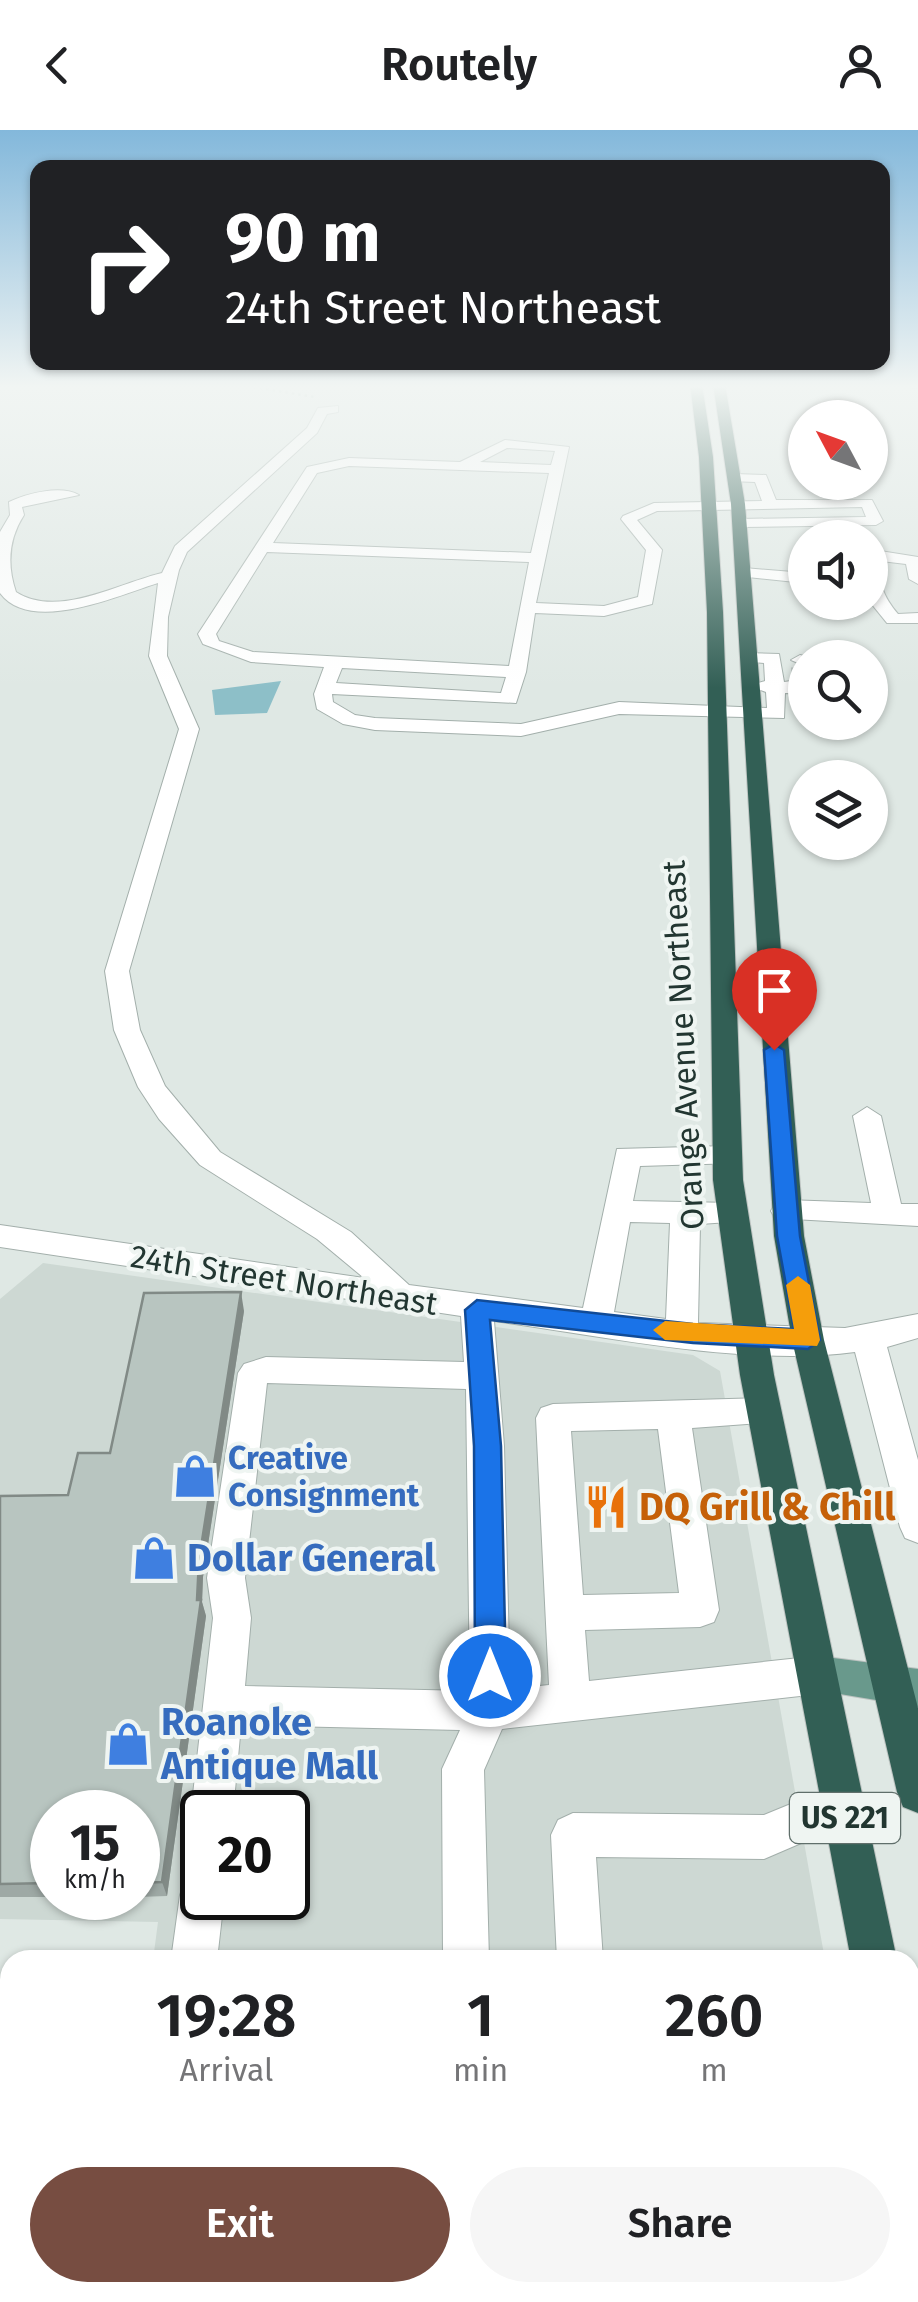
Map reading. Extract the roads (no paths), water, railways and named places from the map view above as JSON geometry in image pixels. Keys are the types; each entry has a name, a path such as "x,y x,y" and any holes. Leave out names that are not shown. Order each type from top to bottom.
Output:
{"highway":[{"name":"Orange Avenue Northeast","path":"706,485 733,1214 764,1412 872,1950"},
{"name":"US 221","path":"736,485 786,1211 808,1340 905,1686 918,1792"}],"main road":[{"path":"818,1674 905,1686"}],"street":[{"path":"252,485 181,550 168,576 158,656 178,694 189,729 117,970 123,1028 150,1082 203,1152 234,1177 338,1239 402,1297"},
{"path":"302,485 207,634 212,644 251,657 517,672"},
{"path":"325,688 509,699 554,485"},
{"path":"763,485 770,504"},
{"path":"72,494 30,498 14,505 17,515 6,536 2,563 2,579 11,596 33,607 70,606 134,582 168,576"},
{"path":"527,608 599,610 637,605 646,600 654,550 628,519 654,507 867,503 876,521 740,523"},
{"path":"272,530 310,531"},
{"path":"523,539 542,540"},
{"path":"260,547 538,558"},
{"path":"888,557 912,560 917,579"},
{"path":"744,574 788,576"},
{"path":"784,576 784,599"},
{"path":"888,613 892,618 918,618"},
{"path":"748,657 773,658 788,667"},
{"path":"336,662 325,688 324,705 333,713 375,724 520,730 619,708 777,714 773,658"},
{"path":"750,686 776,687 788,681"},
{"path":"786,1211 903,1215 867,1116"},
{"path":"596,1322 627,1156 728,1156"},
{"path":"615,1211 733,1214"},
{"path":"682,1332 685,1213"},
{"name":"24th Street Northeast","path":"0,1236 477,1310 682,1332 808,1340 887,1338 918,1326"},
{"path":"466,1950 463,1768 490,1711 484,1376 477,1310"},
{"path":"868,1338 905,1432 918,1527"},
{"path":"214,1790 232,1618 226,1578 250,1382 256,1373 266,1370 484,1376"},
{"path":"570,1702 553,1418 764,1412"},
{"path":"564,1613 700,1610 673,1414"},
{"path":"221,1705 490,1711 818,1674"},
{"path":"579,1950 573,1835 764,1836 842,1804"},
{"path":"195,1950 199,1920"}],"water":[{"path":"281,681 267,713 215,715 212,690"}],"place":[{"name":"Creative Consignment","path":"195,1476"},
{"name":"DQ Grill & Chill","path":"606,1507"},
{"name":"Dollar General","path":"154,1558"},
{"name":"Roanoke Antique Mall","path":"128,1744"}]}
